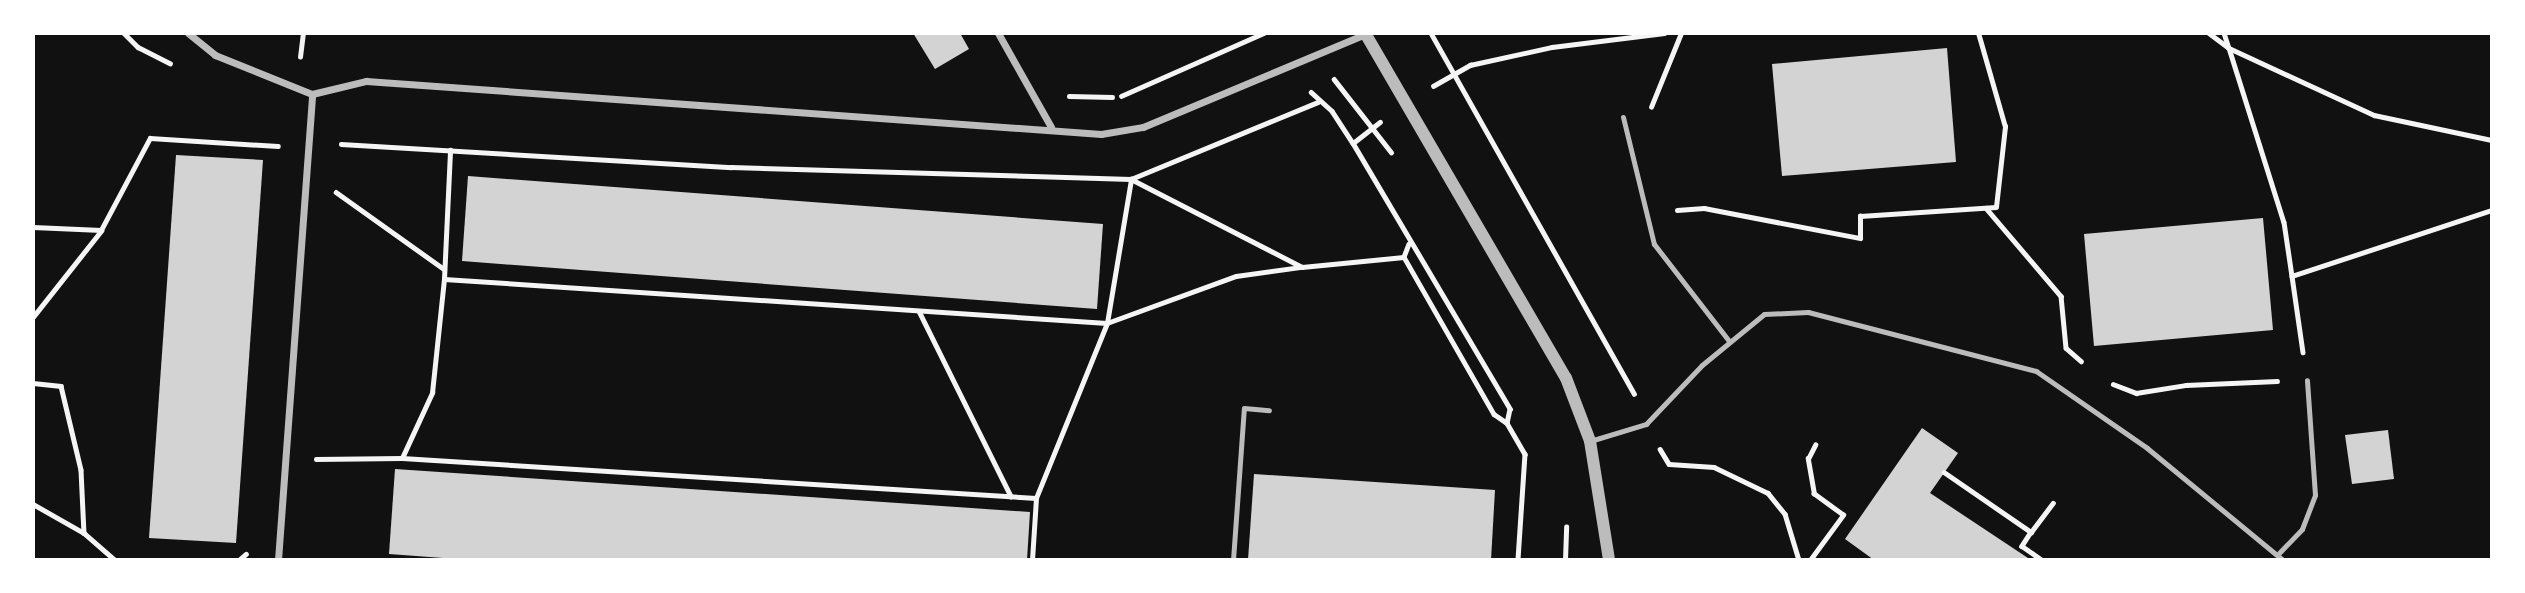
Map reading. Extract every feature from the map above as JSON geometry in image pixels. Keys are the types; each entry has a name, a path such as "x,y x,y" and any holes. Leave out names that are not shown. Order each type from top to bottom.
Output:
{"street":[{"path":"188,33 215,55 312,94 366,81 1051,127 1101,134 1143,127 1365,34 1551,347 1590,441 1609,560"},
{"path":"998,33 1051,127"},
{"path":"278,560 312,94"}],"lane":[{"path":"1623,117 1649,211 1654,244 1729,341"},
{"path":"1590,441 1646,424 1729,341 1764,314 1808,312 2035,371 2147,449 2279,553 2283,560"},
{"path":"2279,553 2302,529 2315,495 2307,380"},
{"path":"1233,560 1244,408 1269,410"}],"path":[{"path":"1030,89 1117,97 1264,33"},
{"path":"1431,33 1629,379 1646,424 1669,464 1714,467 1768,493 1785,514 1799,560"},
{"path":"1470,65 1552,47 1664,33"},
{"path":"1630,147 1638,138 1681,33"},
{"path":"1649,211 1704,208 1860,239 1860,216 1997,207 2005,127 1978,33"},
{"path":"2209,33 2229,48 2374,115 2492,140"},
{"path":"2103,380 2136,393 2186,385 2307,380 2284,222 2224,33"},
{"path":"1315,53 1397,160"},
{"path":"1293,63 1318,102 1332,111 1353,143 1409,244 1421,253 1510,409 1507,423"},
{"path":"340,156 341,144 732,167 1131,179 1318,102"},
{"path":"1353,143 1373,129"},
{"path":"33,317 101,230 150,138 280,146"},
{"path":"402,458 432,393 444,279 450,150"},
{"path":"334,205 337,179"},
{"path":"1131,179 1302,267"},
{"path":"1032,560 1036,498 1107,323 1131,179"},
{"path":"336,191 444,269"},
{"path":"1985,208 2061,296 2066,348 2085,364"},
{"path":"2292,276 2492,210"},
{"path":"33,227 101,230"},
{"path":"1404,257 1409,244"},
{"path":"444,279 1107,323 1236,276 1404,257"},
{"path":"1404,257 1494,414 1507,423 1525,454 1518,560"},
{"path":"919,311 1011,497"},
{"path":"33,383 61,386 81,470 84,533"},
{"path":"1810,560 1843,515 1814,494 1808,459 1815,444"},
{"path":"306,459 402,458 1036,498"},
{"path":"1944,472 2031,532"},
{"path":"2042,560 2022,546 2053,503"},
{"path":"33,504 84,533 116,560"},
{"path":"1565,560 1566,525"}],"building":[{"path":"913,33 960,33 969,49 935,69"},
{"path":"1947,48 1956,162 1782,176 1772,64"},
{"path":"176,155 263,160 236,543 149,538"},
{"path":"468,176 1103,224 1097,309 462,261"},
{"path":"2263,218 2273,330 2094,346 2084,234"},
{"path":"1922,428 1958,453 1930,493 2031,560 1874,560 1845,539"},
{"path":"2388,430 2394,479 2352,484 2345,435"},
{"path":"395,469 1030,512 1027,560 470,560 389,554"},
{"path":"1254,474 1495,490 1491,560 1248,560"}]}
